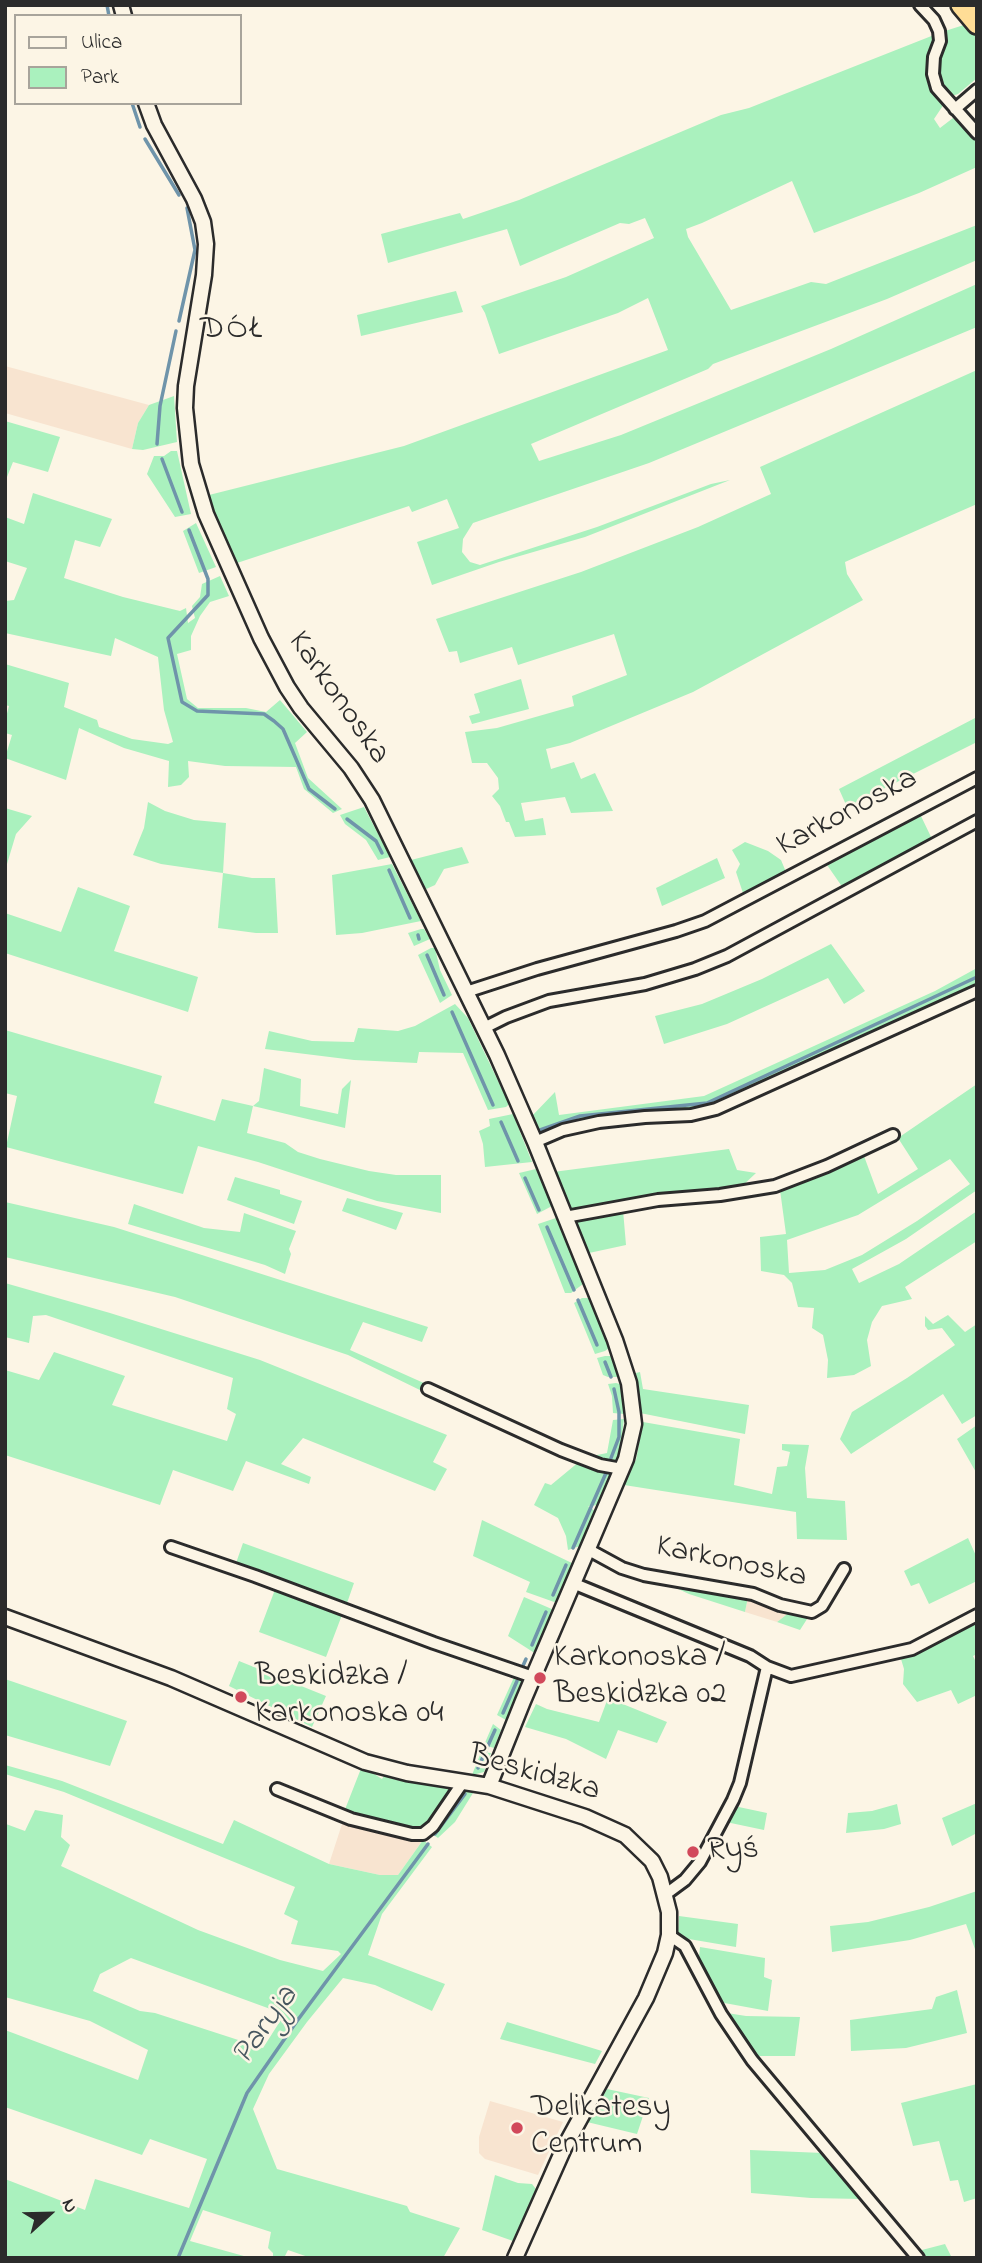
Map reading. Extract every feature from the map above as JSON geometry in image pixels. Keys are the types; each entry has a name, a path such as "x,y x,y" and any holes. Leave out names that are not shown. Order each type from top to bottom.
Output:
{"highway":[{"path":"961,5 977,24"}],"street":[{"path":"919,5 934,20 939,31 940,41 934,57 933,74 937,88 977,133"},
{"path":"955,109 977,90"},
{"name":"Karkonoska","path":"147,105 194,199 204,233 204,275 186,386 187,439 191,464 206,514 269,655 287,687 351,768 372,800 511,1083 615,1340 629,1383 634,1424 622,1469 489,1786"},
{"name":"Karkonoska","path":"466,992 705,921 977,778"},
{"name":"Karkonoska","path":"484,1028 549,1001 645,984 727,956 977,821"},
{"path":"535,1142 563,1130 599,1122 691,1115 716,1109 977,992"},
{"path":"565,1217 658,1200 720,1195 775,1186 827,1166 892,1135"},
{"path":"428,1389 561,1450 600,1465 622,1469"},
{"path":"171,1547 533,1677"},
{"name":"Karkonoska","path":"589,1550 622,1568 643,1575 753,1594 779,1605 812,1612 822,1606 844,1569"},
{"name":"Karkonoska","path":"575,1584 750,1656 767,1667 790,1676 912,1649 977,1615"},
{"name":"Beskidzka","path":"5,1617 171,1678 365,1762 408,1773 489,1786 585,1816 625,1835 652,1861 666,1894 669,1912 669,1935 665,1953 653,1983 575,2125 515,2258"},
{"path":"666,1894 685,1880 700,1862 733,1800 740,1783 767,1667"},
{"path":"277,1789 351,1819 412,1834 423,1833 433,1826 463,1782"},
{"path":"669,1935 685,1946 721,2014 752,2060 918,2258"}],"shaded area":[{"path":"5,366 149,405 138,423 132,449 5,413"},
{"path":"748,1597 790,1612 777,1622 745,1612"},
{"path":"343,1821 423,1840 398,1875 380,1875 329,1864"},
{"path":"490,2101 563,2122 538,2175 485,2159 479,2153 479,2137"}],"green space":[{"path":"967,24 977,35 977,78 952,96 940,80 939,66 945,31"},
{"path":"934,35 927,65 928,80 944,104 934,119 940,128 953,118 977,137 977,167 919,193 814,233 792,181 686,229 688,237 731,310 811,282 826,284 977,225 977,260 887,299 713,364 708,369 531,444 539,461 621,435 831,349 977,284 977,327 649,463 473,523 463,539 462,552 470,562 480,565 597,527 711,484 730,480 585,537 432,585 417,542 459,528 447,499 412,512 409,506 234,564 205,496 404,446 668,350 648,298 618,313 499,354 481,306 566,277 654,238 645,218 629,224 620,223 520,266 507,229 388,263 381,234 460,213 463,219 519,200 721,115 749,108"},
{"path":"456,291 463,312 361,336 357,315"},
{"path":"977,370 977,504 845,562 847,574 863,600 693,692 570,743 546,749 551,769 574,762 581,779 595,773 613,811 571,813 565,797 521,803 525,821 543,818 546,835 515,837 509,822 506,822 500,806 492,796 499,789 498,778 487,763 472,763 465,732 497,728 574,706 572,696 627,675 614,634 518,665 512,647 460,663 457,651 449,652 436,619 581,572 698,527 771,494 760,467"},
{"path":"174,396 177,442 143,450 132,449 138,423 149,405"},
{"path":"5,421 60,437 48,472 13,462 5,482"},
{"path":"171,451 177,451 191,514 175,517 147,474 154,456 164,456"},
{"path":"33,493 112,519 100,547 75,540 64,578 123,597 180,611 186,608 188,623 195,618 192,606 200,597 202,584 220,576 229,596 210,602 191,636 191,650 177,654 187,699 198,708 246,708 266,712 280,700 307,732 295,743 308,778 342,809 333,813 304,789 296,767 225,766 188,761 189,777 181,785 168,787 169,761 124,748 79,728 66,780 5,758 12,735 5,733 9,706 5,705 5,664 69,683 64,707 97,720 99,727 132,739 168,744 173,742 164,710 158,657 115,638 111,656 5,633 5,601 14,600 27,568 5,561 5,517 24,524"},
{"path":"196,523 216,567 199,573 183,531"},
{"path":"521,679 529,709 472,724 469,716 480,713 474,694"},
{"path":"977,717 977,742 847,807 839,789"},
{"path":"148,802 165,811 194,820 226,823 223,873 161,864 133,855 144,828"},
{"path":"364,807 390,857 378,860 366,840 345,824 340,815"},
{"path":"5,808 32,816 16,834 7,864 5,863"},
{"path":"920,814 932,839 843,888 825,862"},
{"path":"745,842 768,851 781,860 786,872 744,896 736,872 740,864 732,850"},
{"path":"462,847 469,863 444,869 435,885 424,890 411,860"},
{"path":"717,858 725,878 662,906 656,888"},
{"path":"392,864 421,921 362,933 336,935 332,875"},
{"path":"223,873 252,878 275,878 278,933 218,928"},
{"path":"78,887 130,906 114,951 198,977 188,1012 5,953 5,913 61,932"},
{"path":"424,929 430,939 414,946 408,933"},
{"path":"831,944 865,991 844,1004 828,978 727,1024 664,1044 655,1016 702,1004 762,979"},
{"path":"435,948 440,970 452,995 440,1003 418,955"},
{"path":"977,968 977,987 708,1108 538,1135 531,1117 555,1092 559,1115 704,1096 935,991"},
{"path":"455,1004 468,1018 509,1104 506,1107 488,1110 463,1053 419,1052 417,1063 354,1060 265,1049 269,1031 312,1041 354,1042 358,1028 398,1031 415,1026"},
{"path":"5,1030 162,1076 154,1103 215,1121 222,1099 253,1106 247,1133 285,1143 298,1152 369,1171 396,1175 441,1175 441,1213 377,1201 258,1162 198,1146 183,1194 6,1147 17,1096 5,1093"},
{"path":"264,1068 301,1079 300,1106 338,1114 342,1089 351,1080 345,1128 253,1106 259,1101"},
{"path":"977,1084 977,1190 906,1239 852,1269 859,1283 899,1264 977,1211 977,1241 905,1287 912,1299 882,1306 872,1322 867,1340 871,1366 854,1375 827,1378 828,1360 823,1335 812,1328 814,1308 798,1307 792,1283 784,1275 761,1271 760,1237 786,1234 780,1190 864,1156 878,1194 918,1169 898,1138","holes":["950,1159 970,1184 862,1255 825,1270 789,1273 787,1240 858,1215"]},
{"path":"513,1114 532,1162 485,1167 479,1131 490,1126 489,1119"},
{"path":"729,1149 737,1170 756,1173 739,1189 570,1211 553,1172"},
{"path":"536,1169 552,1206 537,1214 519,1173"},
{"path":"235,1177 280,1190 280,1194 302,1201 294,1224 227,1200"},
{"path":"347,1198 403,1213 396,1230 342,1211"},
{"path":"5,1202 114,1227 428,1327 422,1342 363,1322 350,1350 426,1384 424,1392 348,1355 175,1297 5,1257"},
{"path":"134,1204 204,1228 240,1232 244,1213 296,1231 289,1249 291,1254 285,1274 265,1265 128,1224"},
{"path":"623,1210 626,1245 589,1253 574,1224 576,1218"},
{"path":"556,1218 583,1284 571,1293 565,1293 538,1224"},
{"path":"5,1283 260,1360 447,1435 433,1462 447,1469 435,1491 303,1438 281,1464 311,1477 309,1484 246,1461 233,1491 173,1470 160,1505 5,1455 5,1370 39,1380 54,1352 125,1376 112,1405 227,1441 236,1414 227,1409 233,1378 46,1315 33,1316 29,1343 5,1337"},
{"path":"582,1298 589,1298 609,1348 605,1351 595,1354 574,1303"},
{"path":"948,1315 965,1332 977,1324 977,1415 962,1424 943,1394 851,1454 840,1439 852,1412 955,1345 942,1328 928,1330 925,1326 925,1316 933,1324"},
{"path":"611,1356 618,1377 603,1375 597,1358"},
{"path":"640,1372 643,1389 749,1405 745,1434 640,1413 632,1374"},
{"path":"608,1384 620,1384 624,1414 613,1413"},
{"path":"624,1419 620,1451 615,1464 594,1460 597,1455 607,1453 613,1420"},
{"path":"643,1422 740,1439 734,1485 772,1494 777,1467 787,1466 790,1452 782,1450 782,1444 809,1445 805,1468 807,1498 845,1501 847,1540 797,1539 796,1512 624,1485 631,1465 636,1460"},
{"path":"977,1425 977,1474 957,1439"},
{"path":"580,1461 612,1472 599,1505 588,1506 595,1511 580,1546 568,1550 566,1536 558,1518 534,1505 545,1483 551,1485"},
{"path":"482,1520 574,1564 557,1603 526,1592 530,1582 473,1556"},
{"path":"968,1538 977,1558 977,1581 929,1604 919,1583 911,1586 904,1571"},
{"path":"243,1543 354,1583 346,1606 235,1566"},
{"path":"681,1585 748,1597 745,1612 674,1587"},
{"path":"276,1587 342,1615 326,1657 259,1632"},
{"path":"524,1597 554,1610 536,1652 508,1636"},
{"path":"790,1612 809,1616 800,1630 777,1622"},
{"path":"977,1620 977,1654 973,1656 977,1664 977,1695 958,1704 951,1690 917,1702 903,1684 904,1669 901,1659"},
{"path":"239,1661 326,1696 312,1727 229,1686"},
{"path":"515,1675 523,1680 506,1720 497,1715"},
{"path":"5,1679 127,1721 110,1766 5,1735"},
{"path":"608,1698 667,1722 657,1743 618,1730 606,1759 566,1739 525,1727 536,1704 599,1722"},
{"path":"493,1724 501,1730 494,1748 484,1745"},
{"path":"481,1752 491,1753 484,1772 472,1775"},
{"path":"5,1765 62,1781 223,1844 234,1820 329,1864 380,1875 398,1875 423,1840 432,1847 382,1914 368,1955 445,1984 432,2011 375,1985 343,1978 269,2074 253,2109 277,2169 407,2206 410,2212 460,2228 443,2258 311,2258 288,2250 284,2258 273,2258 273,2253 268,2248 271,2232 203,2210 190,2241 251,2258 5,2258 5,2179 85,2210 95,2179 189,2208 207,2159 150,2139 142,2155 5,2107 5,2030 138,2080 148,2050 90,2021 5,1997 6,1824 25,1831 35,1810 63,1815 61,1837 70,1845 61,1866 198,1930 280,1960 323,1971 341,1954 338,1951 291,1944 298,1921 284,1914 295,1887 64,1792 5,1774","holes":["131,1958 284,2014 263,2048 155,2013 140,2011 93,1991 100,1974"]},
{"path":"362,1766 382,1779 384,1776 449,1786 449,1792 427,1825 418,1830 344,1812"},
{"path":"464,1791 473,1793 455,1822 438,1838 432,1834"},
{"path":"977,1803 977,1833 952,1846 942,1818"},
{"path":"897,1804 901,1824 884,1829 846,1833 848,1813 872,1811"},
{"path":"734,1806 767,1813 764,1830 726,1822"},
{"path":"977,1891 976,1952 966,1924 910,1940 832,1952 830,1926 868,1922 929,1907"},
{"path":"679,1916 738,1924 736,1947 683,1938 678,1935"},
{"path":"700,1947 765,1958 764,1977 772,1980 768,2011 719,2002 699,1957"},
{"path":"957,1990 967,2033 906,2048 851,2051 850,2020 932,2009 936,1997"},
{"path":"727,2013 800,2017 795,2056 755,2056"},
{"path":"507,2022 602,2051 595,2064 500,2039"},
{"path":"977,2084 977,2198 964,2202 958,2180 950,2181 939,2141 913,2146 901,2103"},
{"path":"607,2089 649,2098 637,2134 587,2122"},
{"path":"750,2150 823,2153 862,2199 751,2193"},
{"path":"495,2175 518,2183 532,2184 536,2189 513,2241 482,2230"},
{"path":"945,2244 952,2258 924,2258 918,2251"}],"waterway":[{"name":"Paryja","path":"107,5 109,14"},
{"name":"Paryja","path":"133,105 140,127"},
{"name":"Paryja","path":"145,139 179,195"},
{"name":"Paryja","path":"179,321 195,250 187,208"},
{"name":"Paryja","path":"157,444 160,406 176,331"},
{"name":"Paryja","path":"162,459 182,512"},
{"name":"Paryja","path":"189,530 208,579 208,595 168,638 182,702 197,711 264,714 283,729 309,789 335,809"},
{"name":"Paryja","path":"347,819 376,841 382,853"},
{"name":"Paryja","path":"389,870 410,918"},
{"name":"Paryja","path":"418,935 419,939"},
{"name":"Paryja","path":"427,955 444,995"},
{"path":"540,1130 580,1116 707,1103 977,977"},
{"name":"Paryja","path":"452,1012 493,1105"},
{"name":"Paryja","path":"501,1122 518,1161"},
{"name":"Paryja","path":"525,1178 539,1210"},
{"name":"Paryja","path":"547,1227 574,1290"},
{"name":"Paryja","path":"578,1300 597,1345"},
{"name":"Paryja","path":"605,1362 611,1377"},
{"name":"Paryja","path":"611,1458 619,1437 619,1412 614,1389"},
{"name":"Paryja","path":"573,1548 606,1473"},
{"name":"Paryja","path":"553,1595 566,1565"},
{"name":"Paryja","path":"532,1645 546,1612"},
{"name":"Paryja","path":"522,1668 526,1659"},
{"name":"Paryja","path":"503,1713 517,1681"},
{"name":"Paryja","path":"478,1768 495,1730"},
{"name":"Paryja","path":"435,1834 465,1794"},
{"name":"Paryja","path":"178,2258 247,2093 428,1844"}],"place":[{"name":"Karkonoska / Beskidzka 02","path":"540,1678"},
{"name":"Beskidzka / Karkonoska 04","path":"241,1697"},
{"name":"Ryś","path":"693,1852"},
{"name":"Delikatesy Centrum","path":"517,2128"}],"district":[{"name":"DÓŁ","path":"232,332"}]}
